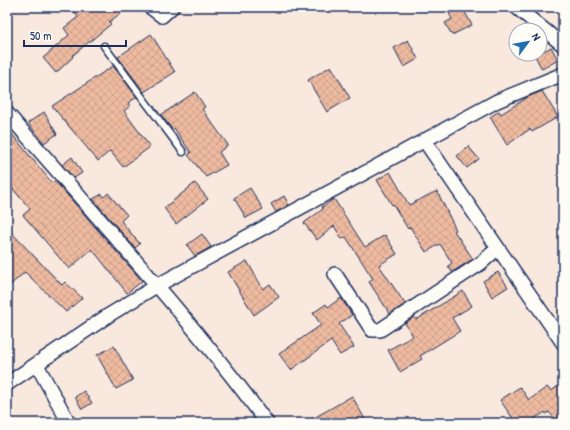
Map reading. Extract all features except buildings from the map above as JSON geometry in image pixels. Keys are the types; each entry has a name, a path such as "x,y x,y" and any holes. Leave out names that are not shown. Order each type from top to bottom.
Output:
{"street":[{"path":"150,7 162,16 172,7"},
{"path":"516,7 563,45"},
{"path":"7,384 37,366 109,315 158,285 496,101 563,74"},
{"path":"7,113 158,285 234,378 267,423"},
{"path":"424,140 563,343"},
{"path":"335,274 372,330 380,330 481,263 498,248"},
{"path":"37,366 69,423"}],"lane":[{"path":"104,46 183,152"}]}
